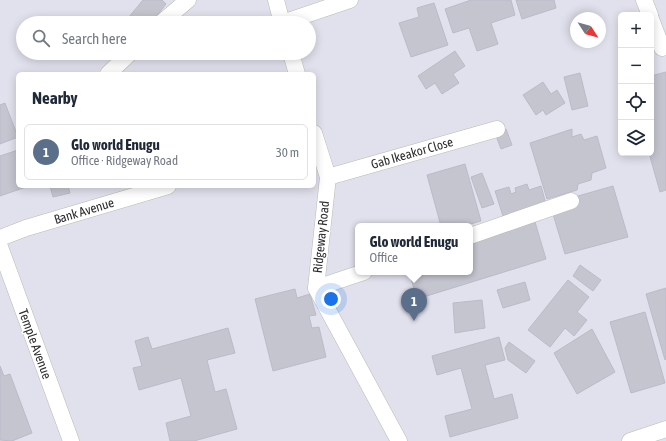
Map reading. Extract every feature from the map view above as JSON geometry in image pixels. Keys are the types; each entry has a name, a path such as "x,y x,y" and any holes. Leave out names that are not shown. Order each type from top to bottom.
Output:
{"street":[{"path":"169,16 188,0"},
{"path":"276,0 280,16"},
{"path":"303,16 350,0"},
{"path":"644,0 649,12"},
{"path":"654,26 662,48"},
{"path":"110,72 123,60"},
{"path":"293,60 296,72"},
{"name":"Gab Ikeakor Close","path":"328,177 497,129"},
{"name":"Ridgeway Road","path":"316,142 328,177 316,288 399,441"},
{"name":"Bank Avenue","path":"0,238 26,228 161,188"},
{"path":"473,235 571,201"},
{"name":"Temple Avenue","path":"0,247 71,441"},
{"path":"316,288 355,275"},
{"path":"630,441 666,429"}],"building":[{"path":"143,0 162,0 166,4 157,16 130,16"},
{"path":"471,0 511,0 515,15 491,23 498,44 477,51 469,28 453,33 445,9"},
{"path":"516,0 554,0 556,8 522,19"},
{"path":"434,3 448,45 411,57 399,23 419,17 417,8"},
{"path":"455,51 465,66 453,74 459,83 442,94 435,83 426,89 418,76"},
{"path":"666,72 666,190 660,192 650,156 654,156 654,75"},
{"path":"580,73 588,106 572,110 564,77"},
{"path":"543,82 551,94 557,90 565,103 546,115 543,110 536,115 523,95"},
{"path":"5,103 16,132 16,138 0,144 0,105"},
{"path":"506,129 512,145 501,149 495,133"},
{"path":"572,129 572,137 581,134 584,140 597,136 606,168 592,173 591,180 578,184 577,190 547,199 530,143"},
{"path":"16,151 16,188 23,188 0,196 0,156"},
{"path":"465,164 481,221 473,223 440,223 427,175"},
{"path":"482,173 494,204 482,208 471,177"},
{"path":"527,184 529,190 541,186 546,204 503,216 495,191 509,187 511,194 516,192 515,188"},
{"path":"613,186 628,237 565,254 550,204"},
{"path":"51,188 69,188 70,193 53,197"},
{"path":"535,222 546,259 417,299 410,275 473,275 473,241"},
{"path":"580,265 601,280 593,291 573,276"},
{"path":"568,280 589,297 577,312 587,320 574,336 565,328 550,347 528,330"},
{"path":"525,282 530,300 503,308 497,290"},
{"path":"666,288 666,359 665,360 646,294"},
{"path":"295,289 297,298 310,294 316,315 309,316 312,328 319,327 326,357 273,371 255,299"},
{"path":"482,300 485,328 455,333 453,303"},
{"path":"645,312 665,383 631,393 610,322"},
{"path":"228,328 235,353 207,360 215,392 226,389 237,429 194,441 170,441 166,423 191,416 181,378 139,390 133,368 142,366 135,341 148,337 152,349"},
{"path":"592,329 615,372 577,394 554,353"},
{"path":"499,337 505,360 485,365 494,399 512,394 518,418 450,437 445,416 472,409 461,368 437,375 432,356"},
{"path":"509,342 535,361 526,373 508,360 505,348"},
{"path":"0,366 4,376 10,374 32,433 12,441 0,440"}],"place":[{"name":"Glo world Enugu","path":"414,321"}]}
